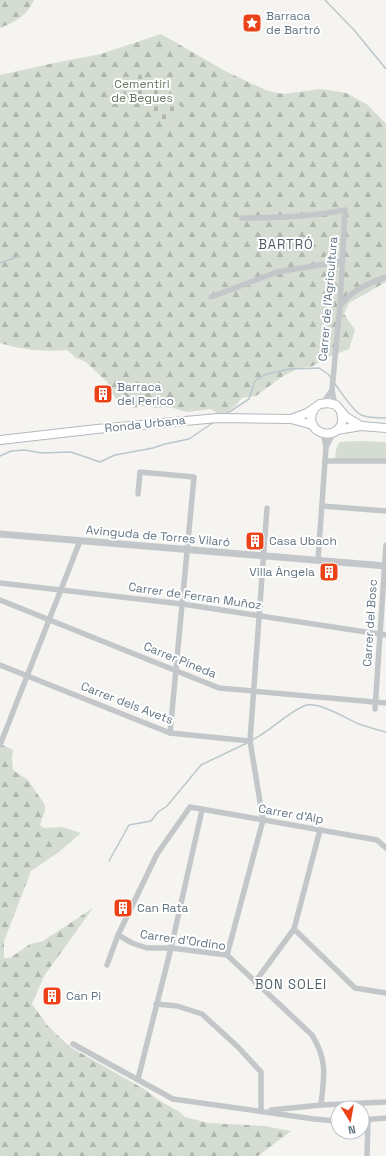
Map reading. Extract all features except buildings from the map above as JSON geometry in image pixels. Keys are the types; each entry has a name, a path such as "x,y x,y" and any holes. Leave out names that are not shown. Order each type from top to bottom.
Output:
{"main road":[{"path":"323,403 335,404 350,420 361,426"},
{"name":"Ronda Urbana","path":"291,419 307,413 319,404 323,403"},
{"path":"313,425 311,416 314,409"},
{"path":"335,431 342,422 341,412"},
{"name":"Ronda Urbana","path":"0,440 196,420 238,418 291,419 313,425 323,434"},
{"path":"323,434 361,426 386,428"}],"street":[{"name":"Carrer de l'Agricultura","path":"242,218 272,218 324,214 345,210 344,261 332,387 335,404"},
{"path":"211,297 277,272 344,261"},
{"path":"340,305 345,299 367,284 386,277"},
{"name":"Carrer de l'Agricultura","path":"323,403 332,387"},
{"path":"326,447 335,431"},
{"path":"318,560 326,447 323,434"},
{"path":"325,461 386,461"},
{"path":"138,494 140,472 194,477 170,733"},
{"path":"322,506 386,511"},
{"path":"227,955 263,820 250,740 268,508"},
{"name":"Avinguda de Torres Vilaró","path":"0,534 385,566"},
{"path":"0,746 80,541"},
{"name":"Carrer del Bosc","path":"375,709 383,635 386,545"},
{"name":"Carrer de Ferran Muñoz","path":"0,583 182,604 383,635"},
{"name":"Carrer Pineda","path":"0,600 219,688 255,690 386,703"},
{"name":"Carrer dels Avets","path":"0,665 170,733 250,740"},
{"name":"Carrer d'Alp","path":"118,935 157,854 190,807 377,840 386,848"},
{"path":"138,1079 171,948 202,810"},
{"path":"255,982 294,929 320,830"},
{"path":"294,929 355,988 386,993"},
{"path":"107,965 118,935"},
{"name":"Carrer d'Ordino","path":"118,935 132,943 147,948 171,948 227,955 307,1029 319,1046 324,1062 322,1105"},
{"path":"156,1004 177,1006 202,1014 238,1047 262,1072 261,1111"},
{"path":"73,1044 173,1099 330,1120"},
{"path":"261,1111 322,1105 386,1102"},
{"path":"370,1120 386,1118"},
{"path":"367,1156 368,1140"}],"green space":[{"path":"0,0 34,0 24,14 12,23 0,28"},
{"path":"161,34 227,72 268,91 284,94 321,89 346,93 368,105 386,124 386,282 349,303 344,314 355,330 349,349 328,357 313,366 299,368 283,376 256,396 242,398 222,416 211,409 187,412 164,407 155,408 147,406 133,408 126,403 117,400 111,392 107,382 86,362 76,358 67,350 33,350 0,343 0,75 101,54"},
{"name":"Cementiri de Begues","path":"140,74 184,109 170,124 123,93"},
{"path":"340,442 386,442 386,461 335,461 336,449"},
{"path":"0,744 13,750 13,770 28,780 45,805 45,810 40,825 44,828 62,827 81,833 59,852 31,871 4,941 4,958 10,958 30,944 43,941 93,908 44,976 32,1004 47,1025 70,1047 144,1089 185,1117 208,1123 264,1126 291,1131 258,1156 0,1156"}],"waterway":[{"path":"325,0 354,30 386,69"},
{"path":"0,263 20,256"},
{"path":"226,414 249,399 255,381 264,375 289,369 319,368 328,374 332,379"},
{"path":"335,384 350,405 358,413 370,417 386,418"},
{"path":"0,456 11,451 25,450 41,453 71,452 100,462 115,455 189,439 214,422"},
{"path":"252,740 297,709 310,705 324,708 359,724 386,732"},
{"path":"109,861 129,825 151,821 158,812 167,806 201,765 247,743"}],"place":[{"name":"Barraca de Bartró","path":"252,23"},
{"name":"Barraca del Perico","path":"103,394"},
{"name":"Casa Ubach","path":"255,541"},
{"name":"Villa Àngela","path":"329,572"},
{"name":"Can Rata","path":"123,908"},
{"name":"Can Pi","path":"52,996"}],"district":[{"name":"BARTRÓ","path":"286,244"},
{"name":"BON SOLEI","path":"291,984"}]}
